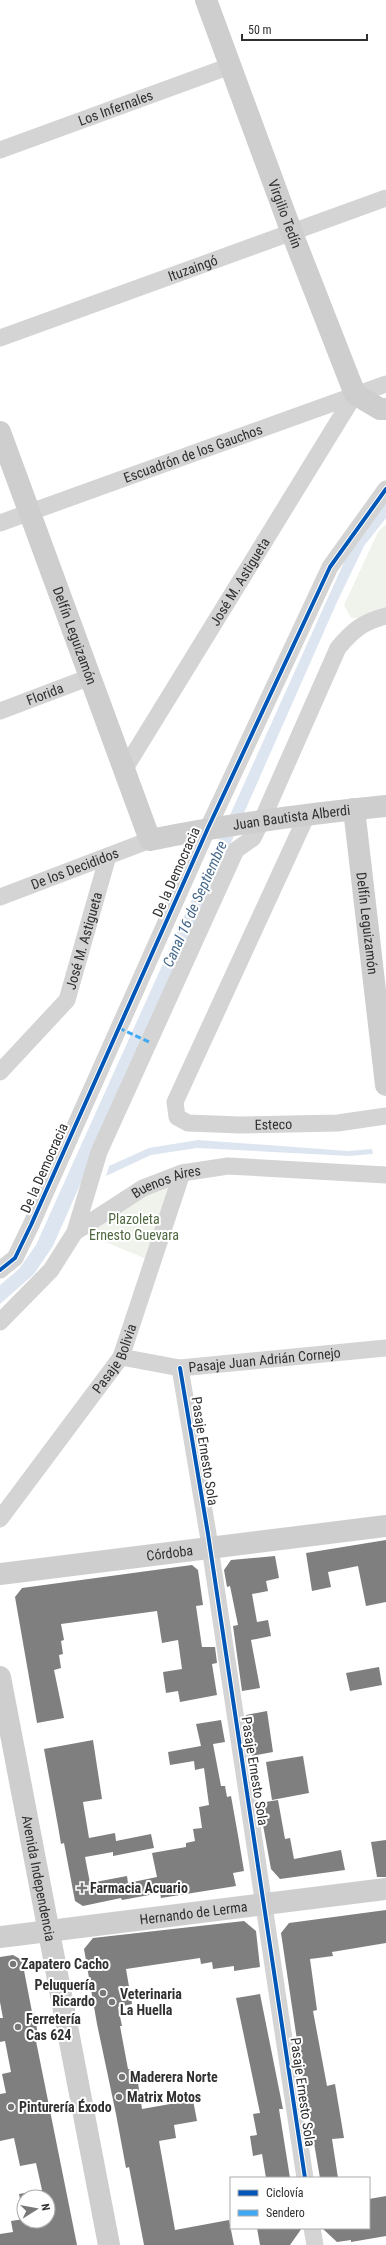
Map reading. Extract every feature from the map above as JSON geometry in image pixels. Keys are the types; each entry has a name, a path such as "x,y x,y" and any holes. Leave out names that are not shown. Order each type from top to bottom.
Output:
{"street":[{"name":"Virgilio Tedín","path":"206,0 292,233 355,394"},
{"name":"Los Infernales","path":"0,150 230,66"},
{"name":"Ituzaingó","path":"0,338 386,198"},
{"name":"Escuadrón de los Gauchos","path":"0,523 386,384"},
{"path":"355,394 380,409 386,410"},
{"name":"José M. Astigueta","path":"124,770 355,394"},
{"name":"Delfín Leguizamón","path":"0,432 150,840"},
{"name":"De la Democracia","path":"0,1270 15,1258 22,1245 208,828 330,567 386,489"},
{"path":"74,1232 100,1152 184,964 236,850 253,838 262,820 338,648 353,630 371,620 386,616"},
{"name":"Florida","path":"0,711 90,677"},
{"name":"Juan Bautista Alberdi","path":"150,840 208,828 262,820 386,806"},
{"name":"Delfín Leguizamón","path":"354,809 386,1085"},
{"name":"Esteco","path":"307,815 175,1102 177,1117 188,1123 240,1125 338,1123 386,1116"},
{"name":"De los Decididos","path":"0,897 150,840"},
{"name":"José M. Astigueta","path":"0,1072 67,1000 108,856"},
{"name":"Buenos Aires","path":"0,1322 51,1270 74,1232 143,1188 182,1173 228,1166 386,1176"},
{"name":"Pasaje Bolivia","path":"0,1519 121,1357 182,1173"},
{"name":"Pasaje Juan Adrián Cornejo","path":"121,1357 180,1368 386,1348"},
{"name":"Pasaje Ernesto Sola","path":"180,1368 210,1548 265,1903 305,2177"},
{"name":"Córdoba","path":"0,1574 386,1526"},
{"name":"Avenida Independencia","path":"0,1677 50,1931 109,2245"},
{"name":"Hernando de Lerma","path":"0,1937 386,1889"},
{"path":"312,2229 315,2245"}],"green space":[{"path":"386,524 386,613 367,618 351,618 344,605 378,532"},
{"name":"Plazoleta Ernesto Guevara","path":"177,1179 149,1260 81,1232"}],"water":[{"name":"Canal 16 de Septiembre","path":"386,502 386,518 364,546 337,602 53,1246 34,1274 0,1304 0,1285 19,1269 36,1245 354,540"},
{"path":"198,1140 348,1151 372,1149 373,1154 349,1156 197,1148 151,1155 106,1176 109,1166 149,1148"}],"building":[{"path":"386,1540 386,1602 366,1606 358,1566 328,1572 331,1587 312,1591 306,1553"},
{"path":"275,1556 279,1578 266,1581 268,1591 252,1594 257,1622 268,1620 271,1636 251,1640 260,1688 242,1691 233,1626 238,1625 230,1586 227,1587 224,1570 231,1560"},
{"path":"192,1565 198,1570 203,1605 196,1606 202,1647 215,1647 217,1663 212,1664 217,1695 180,1702 178,1691 166,1693 163,1672 182,1669 178,1640 162,1643 157,1611 61,1624 64,1640 61,1641 63,1654 59,1655 61,1668 54,1670 64,1718 37,1723 15,1597 22,1588"},
{"path":"379,1667 382,1685 350,1691 346,1673"},
{"path":"267,1711 273,1752 252,1756 246,1715"},
{"path":"221,1720 225,1742 213,1744 221,1786 225,1786 227,1797 231,1796 244,1871 233,1873 236,1886 161,1898 160,1893 122,1900 121,1898 83,1906 75,1901 64,1843 61,1844 44,1749 93,1740 102,1799 83,1802 89,1838 115,1833 116,1841 151,1834 154,1848 113,1856 113,1852 85,1857 90,1883 127,1876 128,1883 157,1877 152,1853 186,1847 186,1843 195,1841 193,1829 202,1828 199,1807 209,1805 204,1768 195,1770 194,1761 170,1765 168,1752 201,1746 196,1724"},
{"path":"303,1756 309,1793 272,1800 266,1762"},
{"path":"278,1800 285,1839 290,1838 294,1859 341,1850 345,1870 280,1879 271,1869 259,1803"},
{"path":"386,1840 386,1877 377,1877 371,1842"},
{"path":"386,1910 386,1943 332,1952 333,1956 310,1959 317,2010 313,2011 327,2086 335,2084 344,2138 332,2139 338,2177 320,2177 301,2067 281,1933 289,1923"},
{"path":"244,1921 256,1931 260,1967 234,1971 234,1966 213,1969 212,1962 201,1964 200,1958 126,1969 132,2004 118,2007 128,2069 136,2070 142,2109 193,2100 197,2121 174,2125 176,2138 159,2141 175,2230 229,2220 234,2245 144,2245 129,2167 126,2168 97,2024 84,1949 93,1938"},
{"path":"13,1955 22,1960 32,2012 34,2012 38,2035 35,2036 77,2245 0,2245 0,2234 13,2232 11,2221 16,2220 16,2229 56,2229 56,2189 42,2189 36,2163 20,2166 14,2138 0,2141 0,2094 6,2093 2,2074 11,2072 5,2041 0,2042 0,2018 3,2018 0,2002 0,1957"},
{"path":"260,1994 283,2109 279,2109 290,2177 266,2177 262,2154 253,2156 250,2136 257,2135 253,2114 260,2113 236,1998"},
{"path":"386,2196 386,2236 351,2242 351,2240 337,2242 323,2229 370,2229 370,2199"},
{"path":"257,2229 301,2229 290,2245 260,2245"}],"marked path":[{"path":"119,1028 149,1042"}],"cycle path":[{"path":"0,1270 15,1258 31,1225 208,828 330,567 386,489"},
{"path":"180,1368 208,1534 305,2177"}],"place":[{"name":"Farmacia Acuario","path":"82,1888"},
{"name":"Zapatero Cacho","path":"13,1964"},
{"name":"Peluquería Ricardo","path":"103,1993"},
{"name":"Veterinaria La Huella","path":"112,2002"},
{"name":"Ferretería Cas 624","path":"18,2027"},
{"name":"Maderera Norte","path":"122,2077"},
{"name":"Matrix Motos","path":"119,2097"},
{"name":"Pinturería Éxodo","path":"11,2107"}]}
